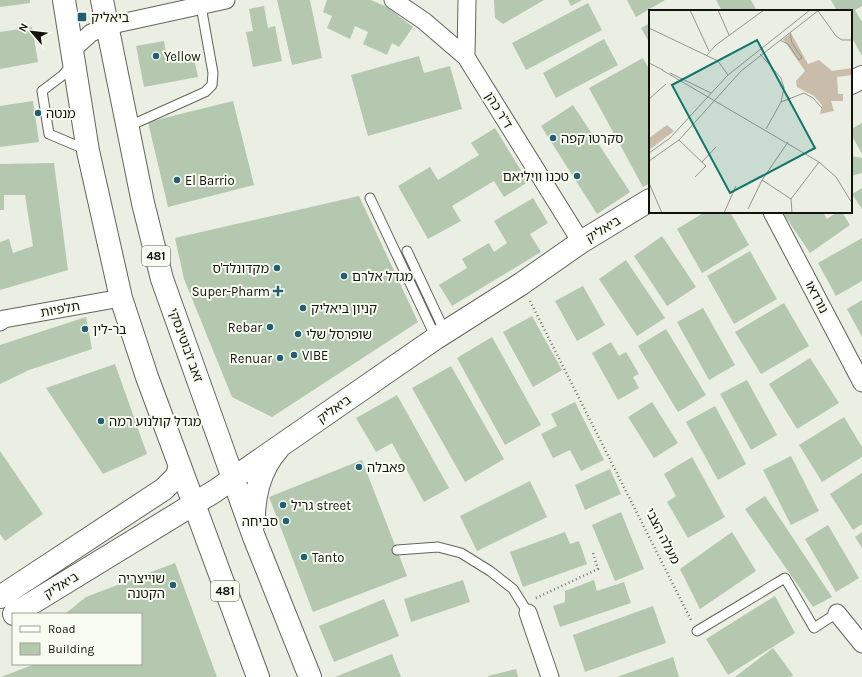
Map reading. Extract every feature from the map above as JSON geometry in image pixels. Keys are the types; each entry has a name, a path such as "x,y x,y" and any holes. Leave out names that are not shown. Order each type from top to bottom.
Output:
{"main road":[{"name":"481","path":"64,0 88,151 121,298 146,377 258,677"},
{"name":"זאב ז'בוטינסקי","path":"102,0 143,203 162,279 254,537 310,677"},
{"path":"852,82 862,77"},
{"name":"ביאליק","path":"16,613 234,478 441,335 521,284 581,242 649,201"},
{"path":"254,537 256,492 266,466 278,448"},
{"name":"ביאליק","path":"0,597 164,489 176,477 180,467"},
{"name":"ביאליק","path":"0,623 12,615"}],"street":[{"path":"73,56 91,33 107,26 226,0"},
{"name":"ד\"ר כהן","path":"393,0 424,21 466,57 581,242"},
{"path":"466,57 467,0"},
{"name":"נורדאו","path":"773,213 862,383"},
{"name":"תלפיות","path":"0,322 4,319 121,298"},
{"path":"526,609 550,677"},
{"path":"838,613 862,644"}],"lane":[{"path":"128,127 205,92 212,85 213,73 201,6"},
{"path":"73,56 63,75 42,91 49,134 88,151"},
{"path":"370,198 441,335"},
{"path":"407,251 441,335"},
{"path":"397,550 438,547 461,553 490,571 513,589 526,609"},
{"path":"696,631 785,578 814,628 838,613"}],"path":[{"name":"מעלה הצבי","path":"521,284 696,631"},
{"path":"526,609 598,569 593,553"}],"building":[{"path":"0,0 30,0 30,3 0,7"},
{"path":"277,0 310,0 322,58 292,65"},
{"path":"327,0 371,0 387,7 413,27 399,47 392,43 387,55 363,44 368,32 355,26 350,39 327,28 332,16 323,12"},
{"path":"494,0 544,0 503,24 495,18"},
{"path":"568,0 582,0 571,6"},
{"path":"627,0 665,0 636,17"},
{"path":"716,0 751,0 756,10 721,10"},
{"path":"831,0 862,0 862,6 855,10 862,22 862,56 852,38 852,10 836,10"},
{"path":"588,3 602,30 526,70 512,43"},
{"path":"264,6 268,28 275,26 282,61 253,67 246,32 253,31 249,9"},
{"path":"649,24 649,42 641,28"},
{"path":"32,27 38,62 0,69 0,32"},
{"path":"604,39 618,65 556,98 543,73"},
{"path":"164,41 167,59 193,54 198,77 144,87 136,46"},
{"path":"419,56 424,73 450,66 462,109 368,136 351,75"},
{"path":"643,58 649,69 649,184 643,187 589,88"},
{"path":"33,101 39,142 0,147 0,106"},
{"path":"233,101 254,185 168,207 148,122"},
{"path":"573,105 630,192 597,214 541,126"},
{"path":"862,123 862,154 852,136 852,128"},
{"path":"495,128 528,182 504,197 494,181 452,206 461,221 428,239 398,186 430,167 438,180 479,155 471,143"},
{"path":"852,156 862,158 862,173 852,176"},
{"path":"54,163 68,270 0,290 0,242 9,239 13,253 33,246 25,195 4,195 4,210 0,210 0,164"},
{"path":"862,188 862,209 852,194"},
{"name":"קניון ביאליק","path":"359,196 418,322 272,417 232,397 184,279 175,238"},
{"path":"533,198 548,223 530,234 541,252 452,306 439,285 467,268 462,259 489,243 494,252 507,243 494,221"},
{"path":"703,213 731,213 749,245 702,273 677,229"},
{"path":"783,213 824,213 827,219 836,213 843,213 850,225 810,253"},
{"path":"662,236 696,287 667,306 634,256"},
{"path":"862,238 862,281 836,296 818,263"},
{"path":"750,251 777,299 734,324 707,276"},
{"path":"626,260 665,318 637,336 599,279"},
{"path":"583,286 605,325 577,341 555,301"},
{"path":"862,300 862,337 847,309"},
{"path":"784,303 809,346 761,374 735,332"},
{"path":"703,308 735,365 709,380 677,322"},
{"path":"532,316 562,370 533,387 503,332"},
{"path":"86,317 92,349 29,370 0,384 0,345"},
{"path":"666,329 706,395 678,412 638,346"},
{"path":"492,337 541,425 505,445 457,358"},
{"path":"611,342 619,356 626,352 639,374 633,377 639,388 618,400 592,353"},
{"path":"810,358 839,403 797,429 769,384"},
{"name":"מגדל קולנוע רמה","path":"115,364 147,454 103,474 46,388"},
{"path":"451,366 504,459 465,482 412,388"},
{"path":"747,380 777,435 751,450 720,394"},
{"path":"397,395 449,488 424,502 392,443 376,452 356,418"},
{"path":"575,402 604,460 581,471 570,450 553,458 541,434 557,426 551,414"},
{"path":"652,402 678,443 654,458 628,417"},
{"path":"715,406 746,464 718,480 686,422"},
{"path":"844,417 862,447 862,457 822,482 799,445"},
{"path":"0,451 43,514 5,541 0,534"},
{"path":"791,456 819,511 791,525 763,470"},
{"path":"692,457 725,517 688,538 667,502 676,496 664,474"},
{"path":"362,460 407,576 313,612 269,497"},
{"path":"610,469 621,494 585,510 575,485"},
{"path":"862,473 862,524 853,530 830,494"},
{"path":"530,481 547,517 477,551 460,516"},
{"path":"765,496 832,597 813,607 745,509"},
{"path":"621,512 644,569 615,581 592,525"},
{"path":"828,525 859,578 836,592 805,539"},
{"path":"565,532 570,544 579,541 587,564 523,587 510,552"},
{"path":"732,532 756,571 700,609 680,569"},
{"path":"862,532 862,548 855,537"},
{"path":"175,563 217,677 1,677 32,665 142,665 142,613 66,613 86,597"},
{"path":"463,580 470,602 411,622 404,599"},
{"path":"594,580 597,591 624,582 631,603 560,627 553,606 565,602 565,591"},
{"path":"775,596 795,633 728,675 706,639"},
{"path":"384,599 399,636 334,662 319,626"},
{"path":"653,606 666,643 585,672 573,635"},
{"path":"773,648 793,675 791,677 735,677"},
{"path":"392,654 401,677 335,677"},
{"path":"673,657 679,677 617,677"},
{"path":"516,669 518,677 488,677 488,676"}],"place":[{"name":"ביאליק","path":"82,17"},
{"name":"Yellow","path":"156,56"},
{"name":"מנטה","path":"38,113"},
{"name":"סקרטו קפה","path":"553,138"},
{"name":"טכנו וויליאם","path":"577,176"},
{"name":"El Barrio","path":"177,180"},
{"name":"מקדונלד'ס","path":"277,268"},
{"name":"מגדל אלרם","path":"344,276"},
{"name":"Super-Pharm","path":"278,291"},
{"name":"קניון ביאליק","path":"303,308"},
{"name":"Rebar","path":"270,327"},
{"name":"בר-לין","path":"85,329"},
{"name":"שופרסל שלי","path":"298,334"},
{"name":"VIBE","path":"294,355"},
{"name":"Renuar","path":"280,358"},
{"name":"מגדל קולנוע רמה","path":"101,421"},
{"name":"פאבלה","path":"359,467"},
{"name":"גריל street","path":"283,505"},
{"name":"סביחה","path":"286,521"},
{"name":"Tanto","path":"304,557"},
{"name":"שוייצריה הקטנה","path":"173,585"}]}
